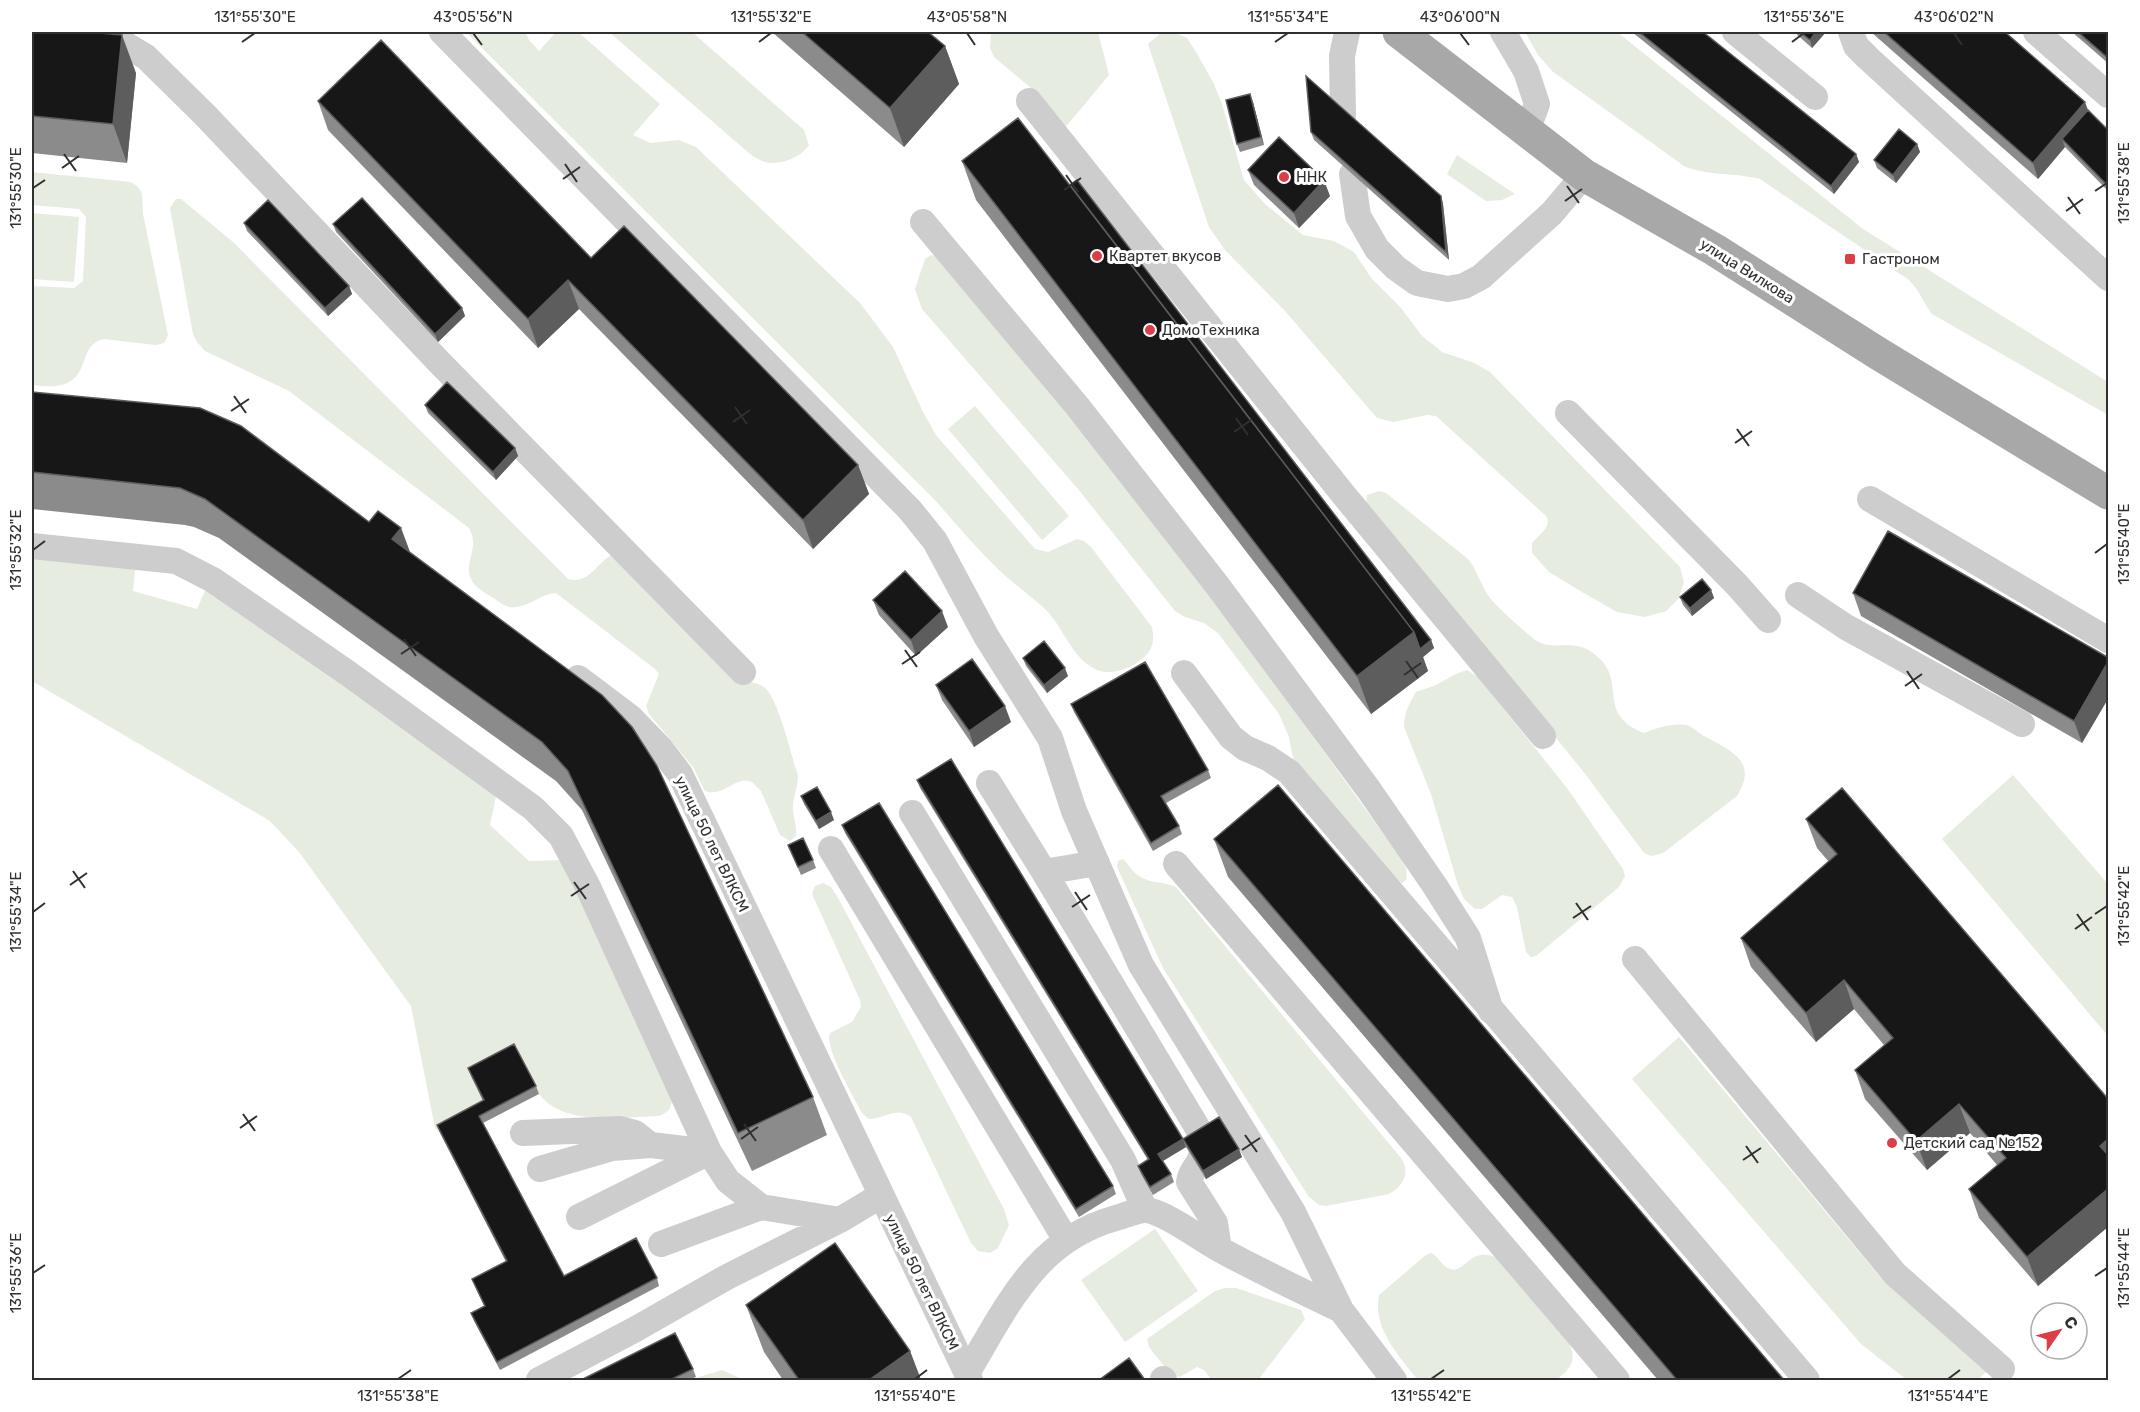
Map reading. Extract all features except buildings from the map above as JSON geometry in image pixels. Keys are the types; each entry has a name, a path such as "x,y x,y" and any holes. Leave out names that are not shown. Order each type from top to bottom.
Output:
{"main road":[{"name":"улица Вилкова","path":"1399,32 1584,175 1715,250 1879,354 2109,492"}],"lane":[{"path":"442,32 910,510 935,541 986,636 1050,738 1074,811 1141,965 1293,1212 1341,1310 1394,1380"},
{"path":"1343,114 1342,56 1347,32"},
{"path":"1503,32 1526,71 1537,104 1527,130"},
{"path":"1735,32 1815,97"},
{"path":"1851,32 1856,46 1868,58 2109,278"},
{"path":"2036,32 2109,95"},
{"path":"32,37 126,45 146,57 241,152 440,363 743,672"},
{"path":"1029,101 1343,494 1543,736"},
{"path":"1352,174 1358,216 1377,249 1396,268 1417,283 1448,289 1464,286 1481,277 1552,213 1584,175"},
{"path":"923,222 1078,407 1217,585 1382,809 1436,886 1468,938 1491,1011"},
{"path":"1568,413 1737,585 1768,620"},
{"path":"1870,499 2109,640"},
{"path":"32,546 176,561 213,580 349,674 532,808 561,836 588,887 709,1152 728,1181 761,1207 840,1220"},
{"path":"1798,595 1846,627 2022,724"},
{"name":"улица 50 лет ВЛКСМ","path":"556,662 631,718 661,749 680,774 968,1377"},
{"path":"1184,672 1231,737 1245,748 1268,758 1289,772 1807,1380"},
{"path":"989,783 1197,1127 1203,1143 1202,1156 1190,1175 1189,1182 1215,1222 1219,1249"},
{"path":"912,813 1123,1160 1145,1210"},
{"path":"831,849 1066,1240"},
{"path":"1044,872 1097,863"},
{"path":"1176,864 1617,1380"},
{"path":"1635,959 1895,1274 2002,1369"},
{"path":"523,1133 620,1129 635,1133 651,1145"},
{"path":"540,1169 612,1148 651,1145 709,1152"},
{"path":"579,1217 709,1152"},
{"path":"539,1380 634,1330 727,1276 840,1220 880,1196"},
{"path":"661,1244 761,1207"},
{"path":"968,1377 1012,1298 1041,1260 1066,1240 1095,1224 1145,1210 1171,1221 1219,1249 1341,1310"}],"shaded area":[{"path":"466,32 525,32 539,51 556,32 578,32 660,104 633,135 650,143 679,140 696,147 860,303 893,347 936,435 1035,549 1048,552 1077,539 1091,547 1152,627 1153,643 1147,655 1123,670 1105,672 1095,669 1080,658 1046,610 991,563 935,500"},
{"path":"609,32 692,32 804,130 809,145 800,154 788,160 775,163 762,161 749,153"},
{"path":"991,32 1098,32 1109,75 1066,126 1061,124 1031,88 994,57 990,48"},
{"path":"1162,32 1173,32 1187,38 1196,52 1222,104 1244,180 1265,204 1303,235 1334,241 1354,252 1372,279 1401,308 1422,336 1442,352 1472,362 1490,372 1680,567 1684,582 1679,598 1666,611 1645,617 1617,612 1549,572 1532,553 1532,543 1548,523 1546,516 1436,416 1427,415 1393,422 1377,418 1285,311 1225,250 1209,227 1148,44"},
{"path":"1525,32 1617,32 1863,229 2108,382 2108,415 1932,314 1909,280 1760,179 1703,172 1684,166 1552,71 1538,55"},
{"path":"1457,155 1515,194 1502,200 1486,201 1447,174"},
{"path":"32,172 131,182 138,187 142,194 143,214 168,335 164,343 156,345 104,339 94,343 76,377 67,383 53,386 32,385 32,286 74,288 83,281 86,217 79,209 32,205"},
{"path":"176,199 181,199 233,242 568,579 582,579 613,554 743,681 765,688 780,715 798,776 793,807 796,836 790,841 780,835 761,791 752,782 737,782 716,792 705,791 693,767 649,714 646,706 659,674 655,669 556,593 522,606 508,607 480,590 471,579 469,572 473,544 469,528 289,391 205,351 193,334 170,208"},
{"path":"32,213 79,217 74,282 32,279"},
{"path":"931,255 935,256 1069,414 1208,591 1397,853 1406,868 1407,879 1402,883 1396,881 1299,769 1293,758 1289,737 1279,714 1218,633 1204,623 1175,611 1078,489 922,309 915,289 925,259"},
{"path":"975,406 1069,516 1042,540 948,429"},
{"path":"1379,491 1386,493 1468,559 1490,598 1533,638 1545,644 1583,648 1601,660 1611,679 1616,708 1621,717 1630,725 1644,733 1670,725 1689,726 1733,753 1744,766 1745,775 1737,796 1663,853 1651,856 1644,853 1586,775 1366,502 1367,495"},
{"path":"32,552 136,562 133,591 197,609 208,584 497,791 490,825 529,861 565,860 672,1096 668,1111 659,1116 612,1118 578,1116 563,1112 539,1094 517,1052 487,1108 440,1133 435,1128 411,1006 299,852 270,821 32,681"},
{"path":"1467,670 1478,677 1567,788 1623,869 1625,876 1619,887 1536,956 1531,957 1526,952 1517,907 1512,897 1502,895 1482,909 1475,909 1464,899 1431,794 1404,727 1407,709 1416,692"},
{"path":"2013,775 2108,884 2108,1036 1942,839"},
{"path":"1123,859 1143,879 1176,887 1401,1158 1405,1169 1404,1179 1394,1191 1389,1194 1326,1206 1319,1205 1309,1197 1163,968 1117,867 1118,861"},
{"path":"823,883 831,887 837,896 1004,1209 1009,1225 998,1248 990,1253 978,1251 971,1243 911,1117 896,1113 869,1119 862,1113 835,1061 829,1040 830,1033 852,1022 861,1007 860,1000 812,894 815,886"},
{"path":"1679,1037 1881,1278 1986,1372 1978,1380 1907,1380 1861,1344 1632,1079"},
{"path":"1155,1229 1198,1291 1125,1342 1081,1280"},
{"path":"1431,1253 1447,1268 1455,1270 1479,1255 1495,1257 1570,1345 1573,1356 1565,1373 1556,1380 1418,1380 1395,1351 1383,1330 1379,1319 1379,1295"},
{"path":"1236,1288 1301,1310 1305,1319 1258,1380 1212,1380 1204,1370 1197,1367 1180,1377 1171,1375 1149,1347 1147,1339 1215,1291"},
{"path":"722,1370 744,1380 689,1380"}],"place":[{"name":"ННК","path":"1284,177"},
{"name":"Квартет вкусов","path":"1097,256"},
{"name":"Гастроном","path":"1850,259"},
{"name":"ДомоТехника","path":"1150,330"},
{"name":"Детский сад №152","path":"1892,1143"}]}
